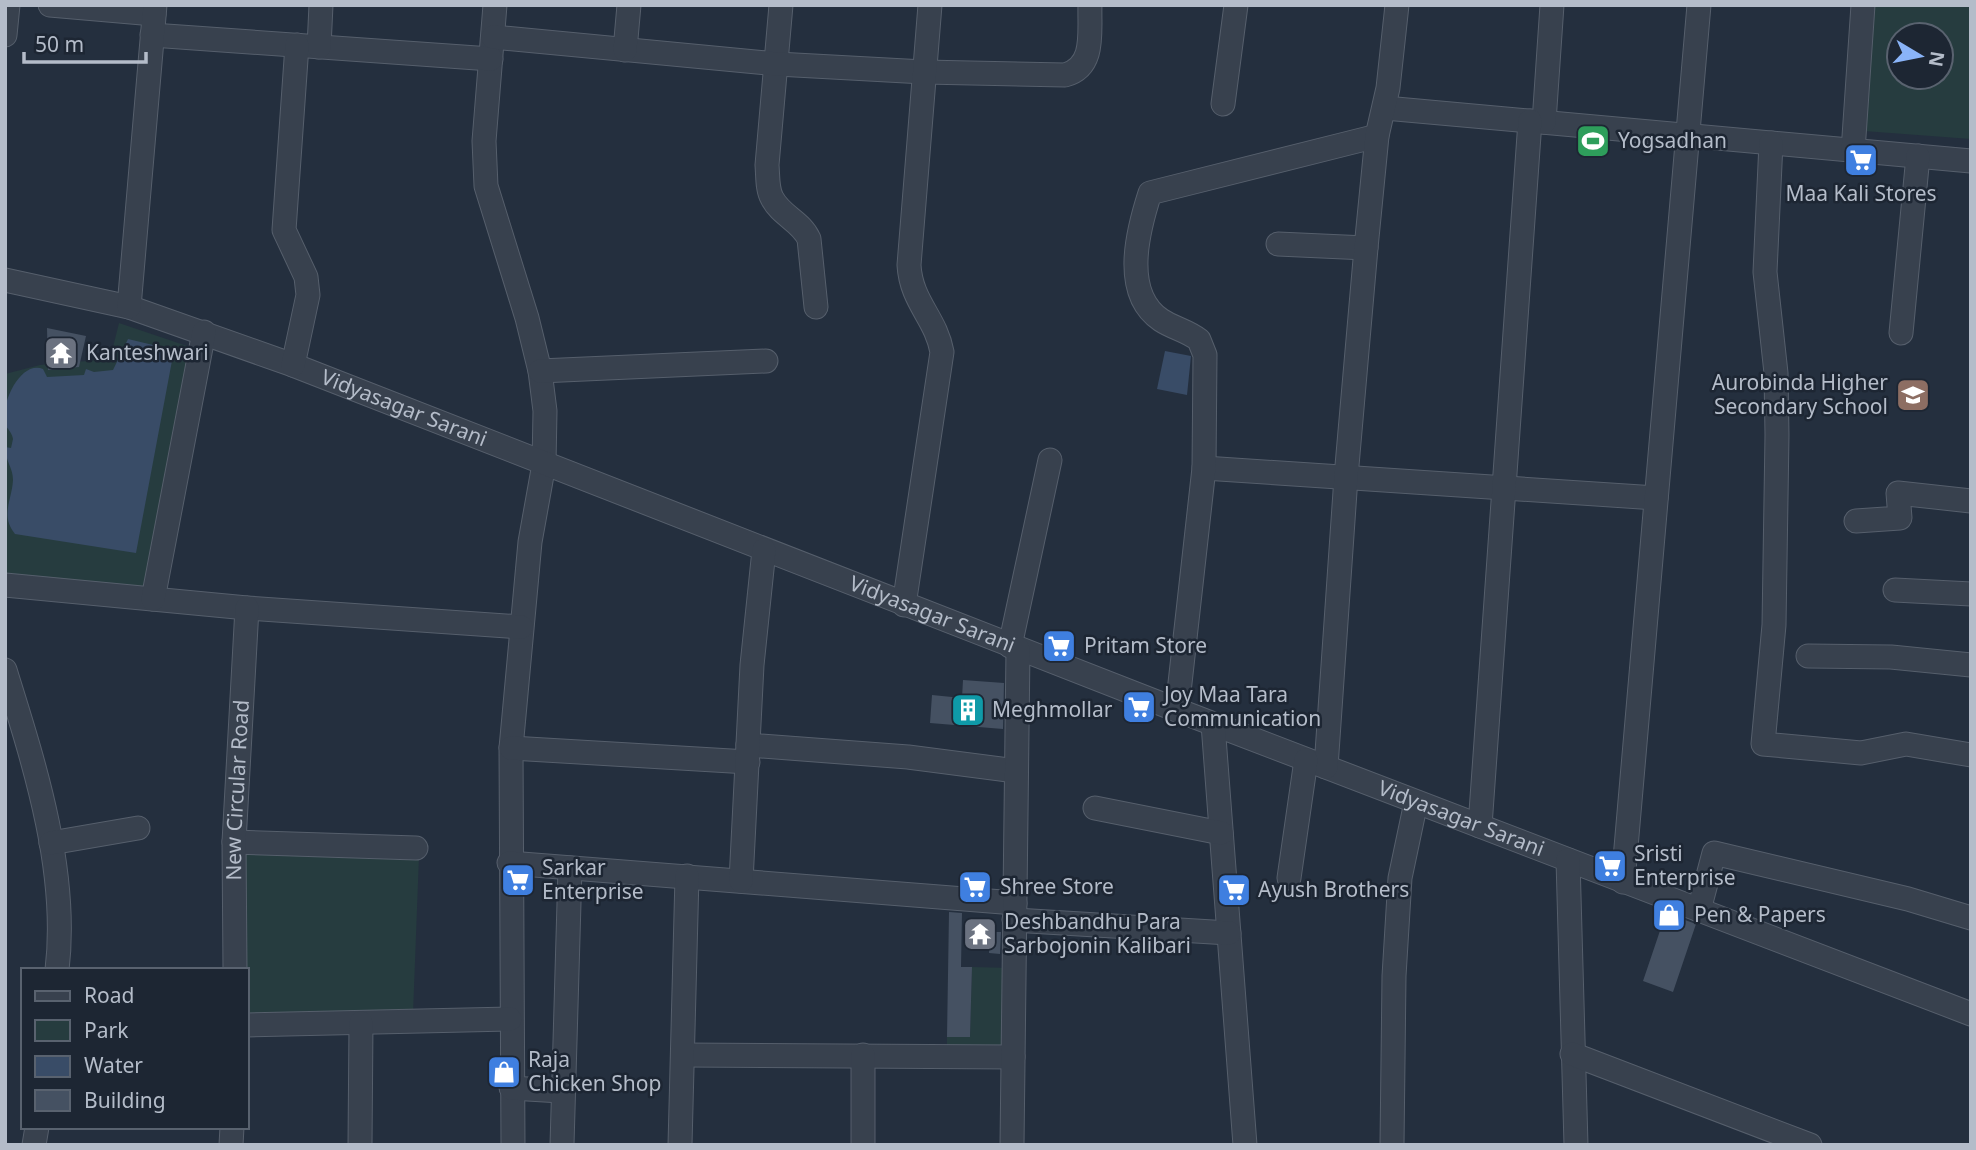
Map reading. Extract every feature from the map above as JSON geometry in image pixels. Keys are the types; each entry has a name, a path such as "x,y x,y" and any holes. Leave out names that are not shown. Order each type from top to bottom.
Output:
{"street":[{"path":"5,35 8,5"},
{"path":"50,5 154,18 308,46 625,50 777,65 1065,75 1076,72 1087,55 1090,5"},
{"path":"293,365 308,295 306,277 284,230 308,46 321,5"},
{"path":"495,5 484,141 486,186 527,318 540,371 545,411 544,464 530,542 511,748 509,863 513,1145"},
{"path":"625,50 629,5"},
{"path":"781,5 766,165 769,186 780,209 804,229 809,239 816,307"},
{"path":"905,604 942,352 938,334 914,295 910,281 930,5"},
{"path":"1223,104 1236,5"},
{"path":"1289,878 1316,764 1346,477 1377,136 1385,107 1397,5"},
{"path":"1480,826 1504,488 1537,121 1552,5"},
{"path":"1623,882 1699,5"},
{"path":"1853,151 1863,5"},
{"path":"134,309 154,18"},
{"path":"1385,107 1971,161"},
{"path":"1177,710 1203,468 1203,346 1193,336 1159,319 1139,290 1138,243 1150,192 1377,136"},
{"path":"1771,143 1765,272 1776,373 1777,462 1774,625 1763,744 1861,753 1906,744 1971,755"},
{"path":"1901,333 1918,156"},
{"path":"1278,244 1366,248"},
{"name":"Vidyasagar Sarani","path":"5,280 134,309 293,365 1316,764 1971,1014"},
{"path":"153,599 204,332"},
{"path":"540,371 766,361"},
{"path":"1012,1145 1016,771 1014,647 1049,460"},
{"path":"1203,468 1656,498"},
{"path":"1856,521 1900,518 1899,492 1971,501"},
{"path":"741,881 764,550"},
{"path":"5,586 247,608 522,627"},
{"path":"1895,590 1971,594"},
{"name":"New Circular Road","path":"235,968 234,842 247,608"},
{"path":"1808,656 1891,657 1971,664"},
{"path":"5,670 33,763 51,843 58,916 57,968"},
{"path":"1213,724 1245,1145"},
{"path":"511,748 908,757 1016,771"},
{"path":"1392,1145 1394,976 1400,878 1416,802"},
{"path":"1095,808 1221,833"},
{"path":"51,843 138,828"},
{"path":"234,842 416,848"},
{"path":"1699,910 1714,853 1908,899 1971,918"},
{"path":"1568,860 1576,1145"},
{"path":"509,863 741,881 1229,933"},
{"path":"562,1145 561,1091 570,868"},
{"path":"680,1145 687,876"},
{"path":"248,1025 510,1019"},
{"path":"360,1145 361,1023"},
{"path":"1572,1054 1810,1145"},
{"path":"683,1055 1013,1057"},
{"path":"863,1055 863,1145"},
{"path":"511,1088 561,1091"}],"green space":[{"path":"1873,5 1971,5 1971,139 1864,131"},
{"path":"119,323 190,347 148,590 5,575 5,374 40,365 110,359"},
{"path":"244,845 419,856 413,1014 248,1020"},
{"path":"972,967 1012,968 1005,1049 947,1048 947,1037 970,1037"}],"water":[{"path":"128,339 174,350 136,553 15,534 8,521 13,480 5,447 11,448 13,439 4,416 13,386 27,371 35,368 43,369 47,377 84,375 86,369 94,372 113,370"},
{"path":"1165,351 1191,356 1187,395 1157,389"}],"building":[{"path":"47,328 86,336 79,367 48,370"},
{"name":"Meghmollar","path":"963,680 1004,683 1003,729 930,723 932,695 962,698"},
{"path":"949,912 962,913 961,967 972,967 970,1037 947,1037"},
{"path":"1666,913 1696,924 1673,992 1643,981"},
{"path":"990,932 1001,932 1000,954 989,953"}],"place":[{"name":"Yogsadhan","path":"1593,141"},
{"name":"Maa Kali Stores","path":"1861,160"},
{"name":"Kanteshwari","path":"61,353"},
{"name":"Aurobinda Higher Secondary School","path":"1913,395"},
{"name":"Pritam Store","path":"1059,646"},
{"name":"Joy Maa Tara Communication","path":"1139,707"},
{"name":"Meghmollar","path":"968,710"},
{"name":"Sristi Enterprise","path":"1610,866"},
{"name":"Sarkar Enterprise","path":"518,880"},
{"name":"Shree Store","path":"975,887"},
{"name":"Ayush Brothers","path":"1234,890"},
{"name":"Pen & Papers","path":"1669,915"},
{"name":"Deshbandhu Para Sarbojonin Kalibari","path":"980,934"},
{"name":"Raja Chicken Shop","path":"504,1072"}]}
